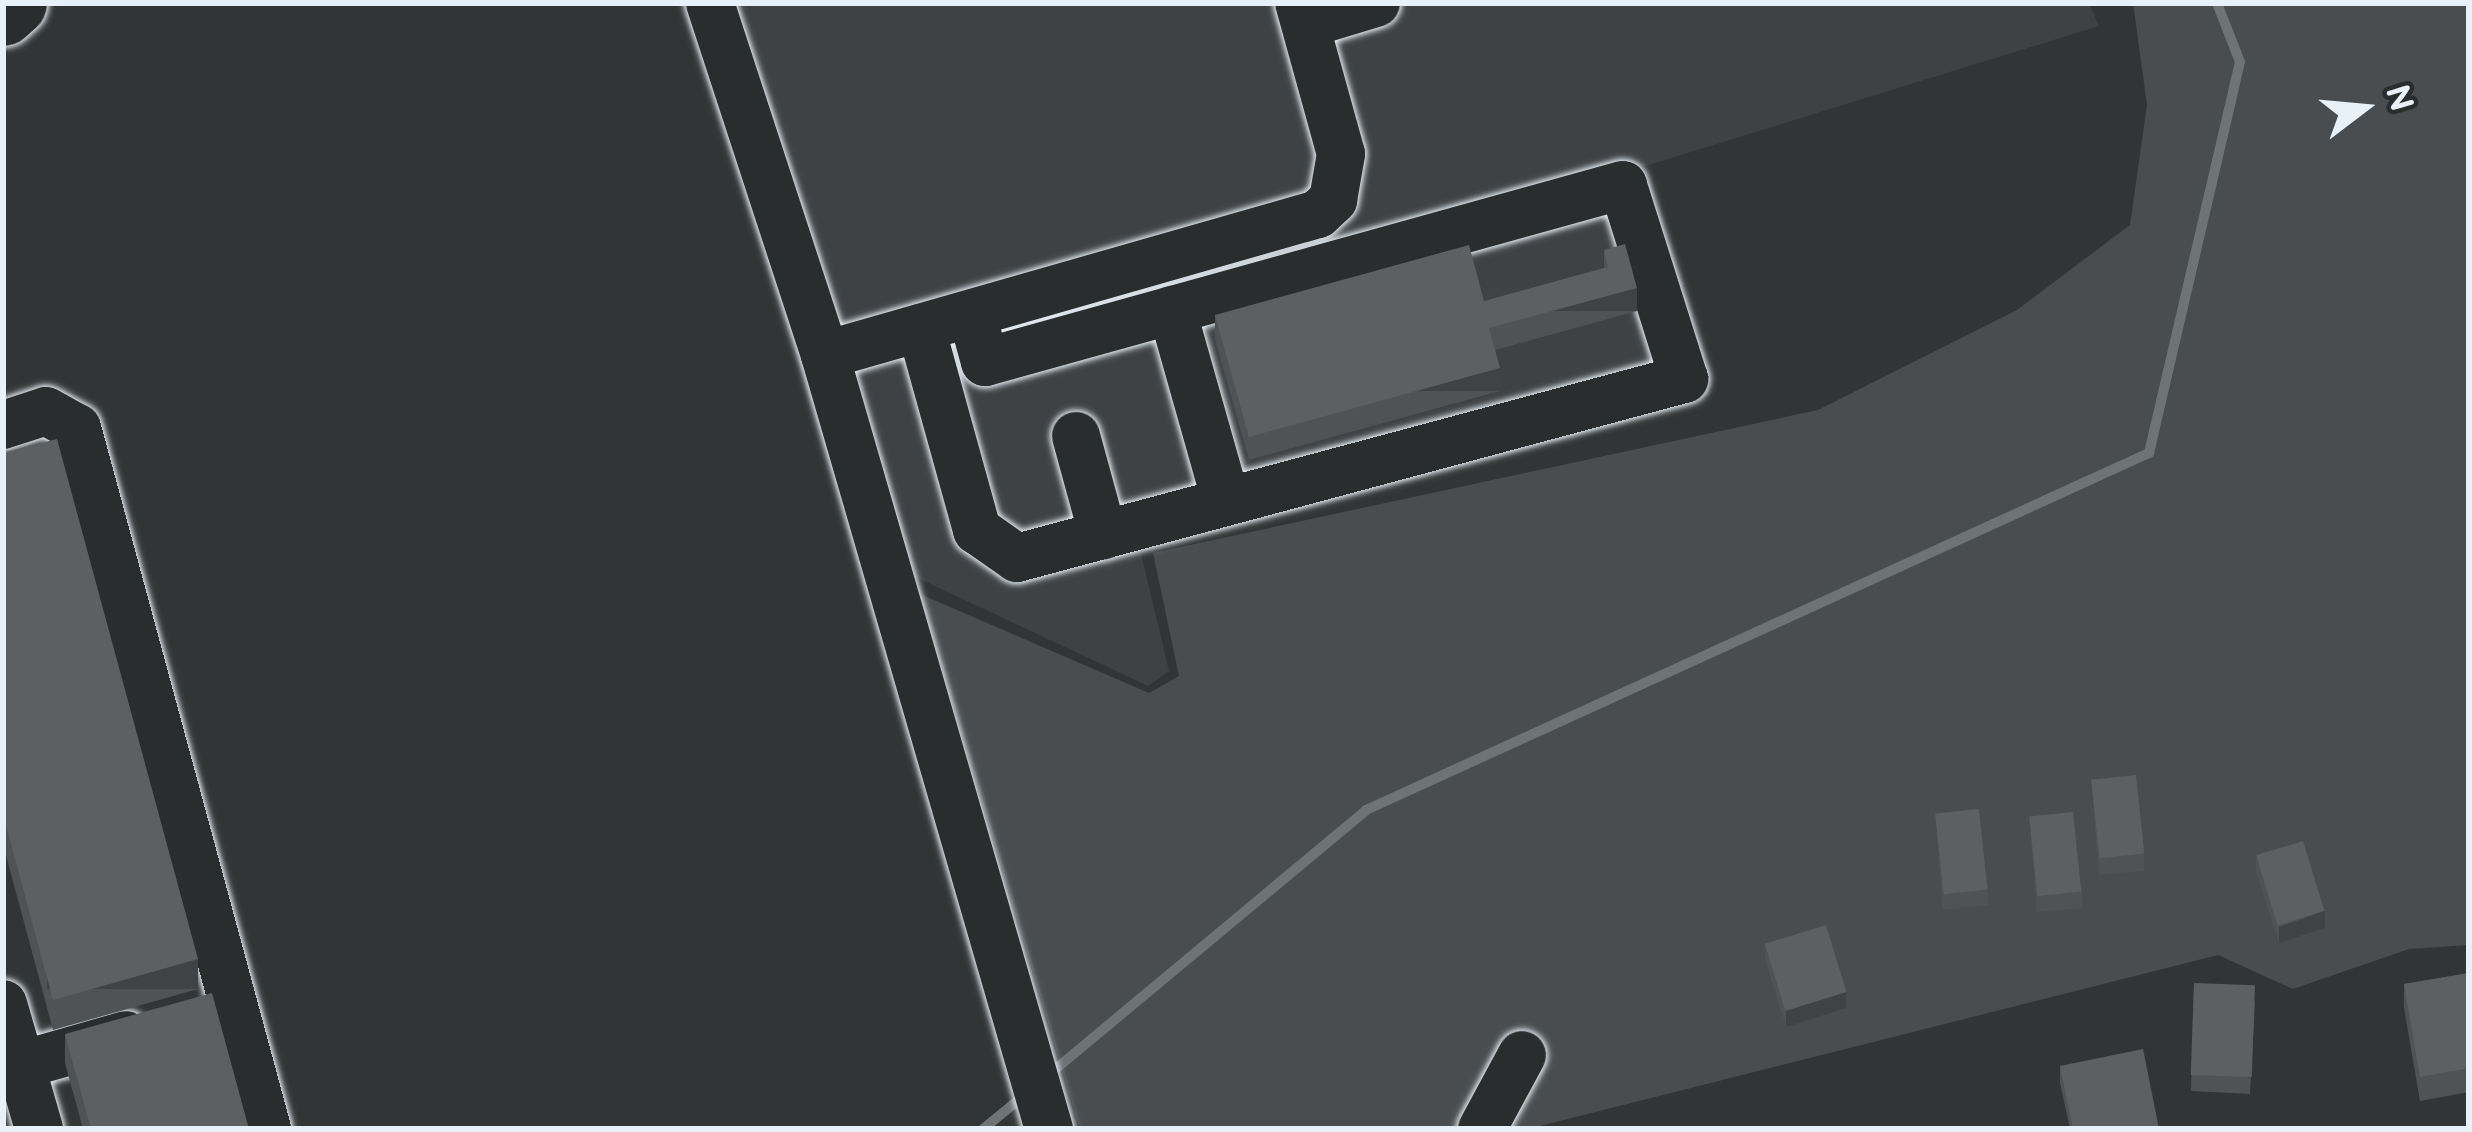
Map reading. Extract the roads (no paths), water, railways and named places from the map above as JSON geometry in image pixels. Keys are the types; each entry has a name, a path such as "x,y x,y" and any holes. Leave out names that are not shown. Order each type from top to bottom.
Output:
{"highway":[{"path":"3,13 14,3"}],"street":[{"path":"710,3 825,355 1049,1129"},
{"path":"825,355 1318,214 1333,200 1341,154 1302,13 1376,3"},
{"path":"921,328 977,530 1017,558 1684,379 1623,185 985,362 972,314"},
{"path":"1172,310 1226,501"},
{"path":"3,425 46,411 77,428 199,1014 267,1129"},
{"path":"1076,436 1103,535"},
{"path":"3,1004 39,1129"},
{"path":"21,1065 199,1014"},
{"path":"1482,1129 1522,1055"}],"waterway":[{"path":"1046,1077 1366,810 2149,453 2240,62 2217,3"},
{"path":"983,1129 1027,1093"}]}
